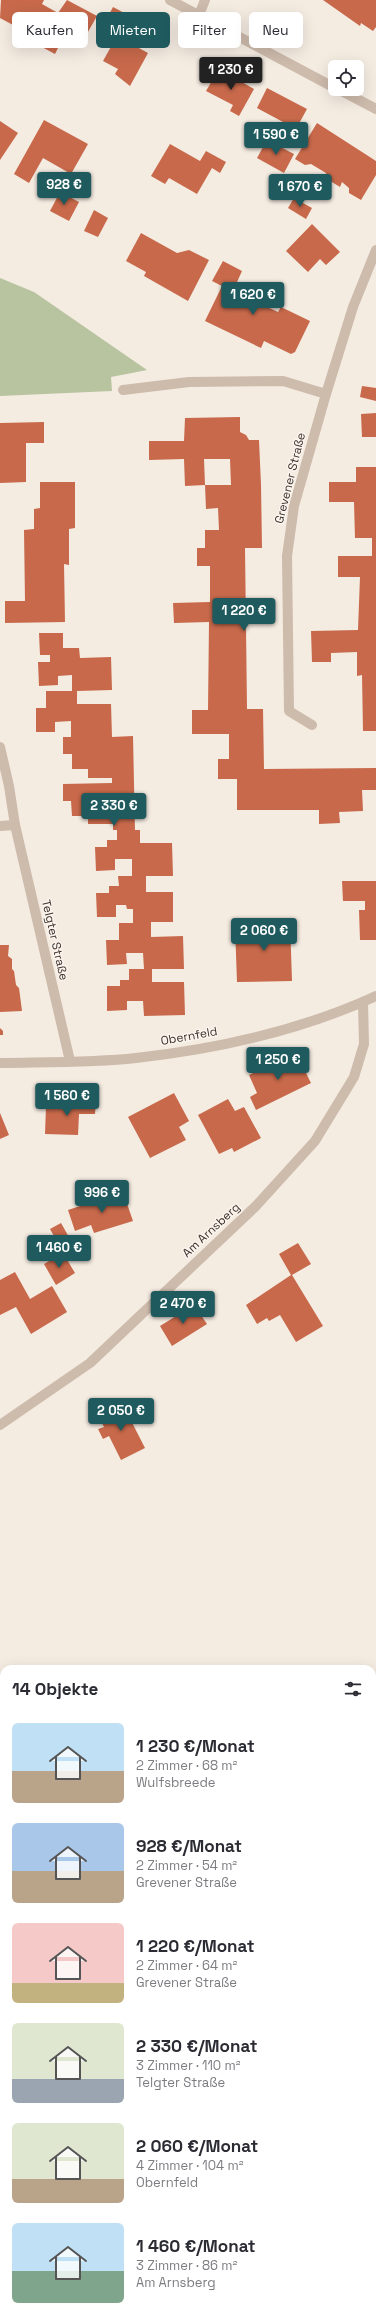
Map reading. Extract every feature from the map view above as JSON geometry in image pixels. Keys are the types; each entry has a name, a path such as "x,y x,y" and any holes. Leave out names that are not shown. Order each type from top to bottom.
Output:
{"street":[{"path":"170,0 193,12"},
{"path":"200,12 205,0"},
{"path":"241,37 328,84"},
{"path":"351,96 376,109"},
{"name":"Grevener Straße","path":"312,726 289,711 287,556 294,506 326,394 353,307 376,250"},
{"path":"123,390 189,382 284,381 326,394"},
{"name":"Telgter Straße","path":"0,747 9,786 15,825 70,1062"},
{"path":"0,826 15,825"},
{"name":"Obernfeld","path":"0,1063 70,1062 136,1058 207,1047 286,1029 376,996"},
{"name":"Am Arnsberg","path":"0,1425 90,1363 256,1206 315,1141 354,1078 364,1044 363,1002"}],"green space":[{"path":"0,278 34,292 147,370 111,377 112,391 0,396"}],"building":[{"path":"1,0 44,0 42,4 56,12 12,12 12,24 0,18"},
{"path":"67,0 96,15 88,32 88,12 59,12"},
{"path":"323,0 376,0 376,27 373,31 361,23 360,26"},
{"path":"113,7 123,12 110,12"},
{"path":"44,48 58,48 55,54"},
{"path":"110,48 139,48 148,53 130,86 115,74 118,69 103,61"},
{"path":"219,69 254,89 239,116 230,111 233,105 206,91"},
{"path":"267,88 307,109 296,129 257,108"},
{"path":"44,120 88,144 71,174 43,158 29,183 14,174"},
{"path":"0,121 18,133 0,160"},
{"path":"317,123 376,161 376,175 361,200 349,193 349,188 342,182 340,187 327,179 326,173 311,164 305,165 295,159"},
{"path":"267,140 294,154 284,173 257,158"},
{"path":"170,144 200,161 206,151 226,162 220,173 212,168 197,194 169,178 165,184 151,176"},
{"path":"60,192 79,202 69,221 50,211"},
{"path":"294,198 312,208 306,219 288,208"},
{"path":"94,210 108,218 98,237 84,231"},
{"path":"312,224 340,252 326,265 320,259 308,272 286,251"},
{"path":"141,233 177,253 189,250 209,260 188,301 144,276 146,272 126,261"},
{"path":"223,261 242,271 233,291 278,312 281,307 310,321 295,352 291,354 264,341 261,348 205,321 222,286 212,281"},
{"path":"362,386 376,388 376,401 360,397"},
{"path":"376,413 376,437 362,437 361,414"},
{"path":"240,417 240,432 246,435 249,440 259,440 261,485 262,548 245,548 247,709 263,709 264,769 376,768 376,790 362,790 363,811 339,812 340,823 319,824 319,810 237,810 237,779 218,779 218,759 229,759 229,734 192,734 192,710 208,710 209,622 174,623 173,603 210,602 210,566 197,566 197,548 205,548 205,530 219,530 218,508 206,509 205,485 185,486 184,459 149,460 149,441 184,441 185,418","holes":["204,459 230,459 231,485 205,485"]},
{"path":"44,422 44,443 26,443 26,482 0,483 0,423"},
{"path":"356,467 376,467 376,731 363,731 362,675 357,676 357,652 331,653 331,662 312,662 311,631 358,630 360,577 338,577 338,556 372,556 372,538 355,538 354,502 329,502 329,482 356,482"},
{"path":"40,482 75,482 75,528 69,529 69,565 64,564 65,622 5,623 5,601 25,601 24,530 34,529 34,509 40,508"},
{"path":"39,633 63,633 63,648 79,648 80,658 111,657 112,690 77,691 77,704 111,704 112,737 133,736 135,830 140,830 140,843 172,843 173,876 146,876 146,892 173,892 173,922 151,922 151,937 183,936 184,969 152,969 152,982 184,982 185,1015 144,1016 143,1001 127,1001 127,1010 107,1011 107,986 120,986 120,980 129,980 129,969 144,969 143,953 126,953 127,964 107,965 106,940 119,940 119,923 133,923 133,909 127,909 126,905 116,905 116,917 97,917 96,893 109,893 109,886 119,886 118,876 132,876 132,859 115,859 115,870 96,871 95,847 107,847 107,840 117,840 117,830 113,830 113,824 88,824 88,816 72,816 71,801 63,801 63,784 112,783 112,778 88,778 88,769 72,769 72,754 63,754 63,737 71,737 71,721 55,722 55,732 36,732 36,708 46,708 46,691 72,691 72,675 58,676 58,685 39,686 38,662 50,662 50,655 40,655"},
{"path":"342,881 376,881 376,940 360,940 359,910 365,910 365,901 343,901"},
{"path":"290,921 292,981 237,982 235,927 253,927 252,922"},
{"path":"0,945 9,945 8,956 12,959 12,969 14,971 16,985 19,988 22,1011 0,1012"},
{"path":"0,1028 3,1031 3,1035 0,1035"},
{"path":"297,1055 311,1083 256,1110 250,1097 257,1093 249,1075 278,1061 279,1063"},
{"path":"174,1093 189,1121 179,1127 186,1140 150,1158 128,1117"},
{"path":"228,1099 235,1111 244,1107 261,1138 234,1152 232,1148 219,1154 198,1115"},
{"path":"60,1101 96,1102 95,1114 79,1114 78,1135 45,1134 46,1106 59,1107"},
{"path":"0,1113 9,1135 0,1139"},
{"path":"123,1192 133,1221 94,1233 91,1225 75,1231 68,1210"},
{"path":"61,1223 74,1246 63,1252 50,1229"},
{"path":"298,1243 311,1264 292,1275 323,1326 296,1342 280,1315 269,1321 267,1318 257,1324 246,1305 291,1275 279,1254"},
{"path":"63,1253 75,1273 56,1285 44,1264"},
{"path":"15,1272 30,1299 52,1286 67,1312 31,1334 16,1307 0,1315 0,1280"},
{"path":"194,1305 207,1324 172,1346 160,1326"},
{"path":"122,1403 145,1448 121,1460 109,1436 103,1439 98,1429 104,1427 98,1415"}]}
